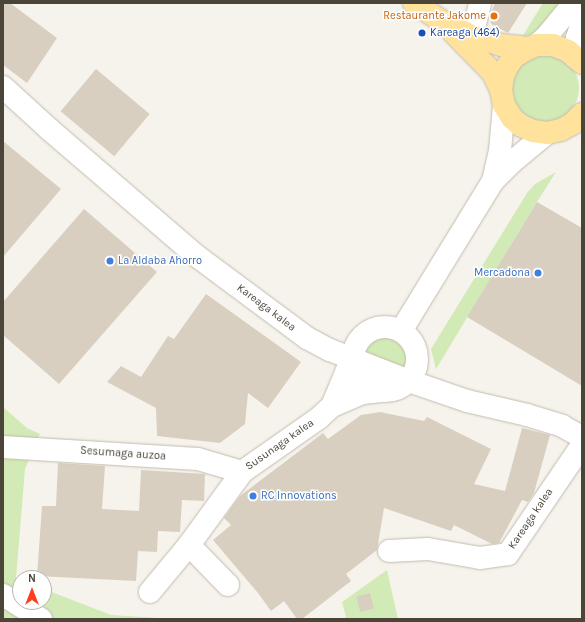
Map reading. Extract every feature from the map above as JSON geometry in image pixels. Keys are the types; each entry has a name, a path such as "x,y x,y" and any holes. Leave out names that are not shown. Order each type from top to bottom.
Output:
{"main road":[{"path":"414,3 440,20 472,36 501,45 553,45 568,51 579,60"},
{"path":"440,20 468,46 493,73 512,118 520,125 533,131 563,132 582,114"},
{"path":"503,98 503,76 508,64 515,56 533,46"}],"street":[{"path":"472,36 480,3"},
{"path":"533,46 546,37 574,3"},
{"path":"579,60 577,38 582,23"},
{"name":"Kareaga kalea","path":"3,87 49,129 198,257 307,338 409,381 467,401 527,415 562,426 582,437"},
{"path":"493,181 500,151 503,98"},
{"path":"401,330 493,181 512,162 563,132"},
{"path":"391,328 401,330 411,341 416,350 417,361 415,372 409,381 399,388 363,393 332,406 362,338 371,331 391,328"},
{"path":"352,358 355,370 360,380 371,388 381,391"},
{"name":"Susunaga kalea","path":"150,592 189,545 242,472 319,418 332,406"},
{"name":"Kareaga kalea","path":"389,552 428,549 480,558 508,554 582,445"},
{"name":"Sesumaga auzoa","path":"3,447 198,459 242,472"},
{"path":"189,545 228,585"},
{"path":"3,596 41,619"}],"green space":[{"path":"543,3 562,3 536,33 522,37"},
{"path":"545,54 558,57 569,64 576,75 579,88 576,101 569,112 558,119 545,122 532,119 521,112 514,101 511,88 514,75 521,64 532,57"},
{"path":"556,172 436,369 431,349 527,193 535,184"},
{"path":"378,337 390,337 402,343 409,353 409,364 402,372 361,357 368,343"},
{"path":"3,407 27,428 40,434 25,469 17,570 12,570 12,610 52,610 52,592 111,615 175,619 3,619"},
{"path":"387,570 398,619 342,619 346,617 342,602"}],"building":[{"path":"3,3 10,3 57,38 27,83 3,65"},
{"path":"495,3 527,3 508,33 491,24 490,17"},
{"path":"96,69 150,114 114,156 61,111"},
{"path":"3,141 61,189 3,257"},
{"name":"Mercadona","path":"537,202 582,228 582,386 467,317"},
{"path":"84,209 157,272 59,384 3,335 3,302"},
{"path":"206,294 301,362 268,408 248,393 245,424 220,443 157,436 156,408 107,382 121,366 141,377 168,336 174,339"},
{"path":"380,412 424,421 427,417 491,449 474,484 505,491 522,428 550,435 534,493 528,502 522,500 499,543 492,544 454,525 451,531 384,508 377,550 346,574 351,581 302,619 297,619 284,601 271,611 258,593 213,540 231,525 224,518 240,496 323,433 328,439 361,415"},
{"path":"58,463 105,466 102,509 139,511 141,470 205,474 204,501 182,500 180,532 158,531 157,552 138,551 136,581 52,577 52,570 37,570 42,506 56,506"},
{"path":"370,593 374,609 360,612 356,596"}],"place":[{"name":"Restaurante Jakome","path":"494,16"},
{"name":"Kareaga (464)","path":"422,33"},
{"name":"La Aldaba Ahorro","path":"110,261"},
{"name":"Mercadona","path":"538,273"},
{"name":"RC Innovations","path":"253,496"}]}
